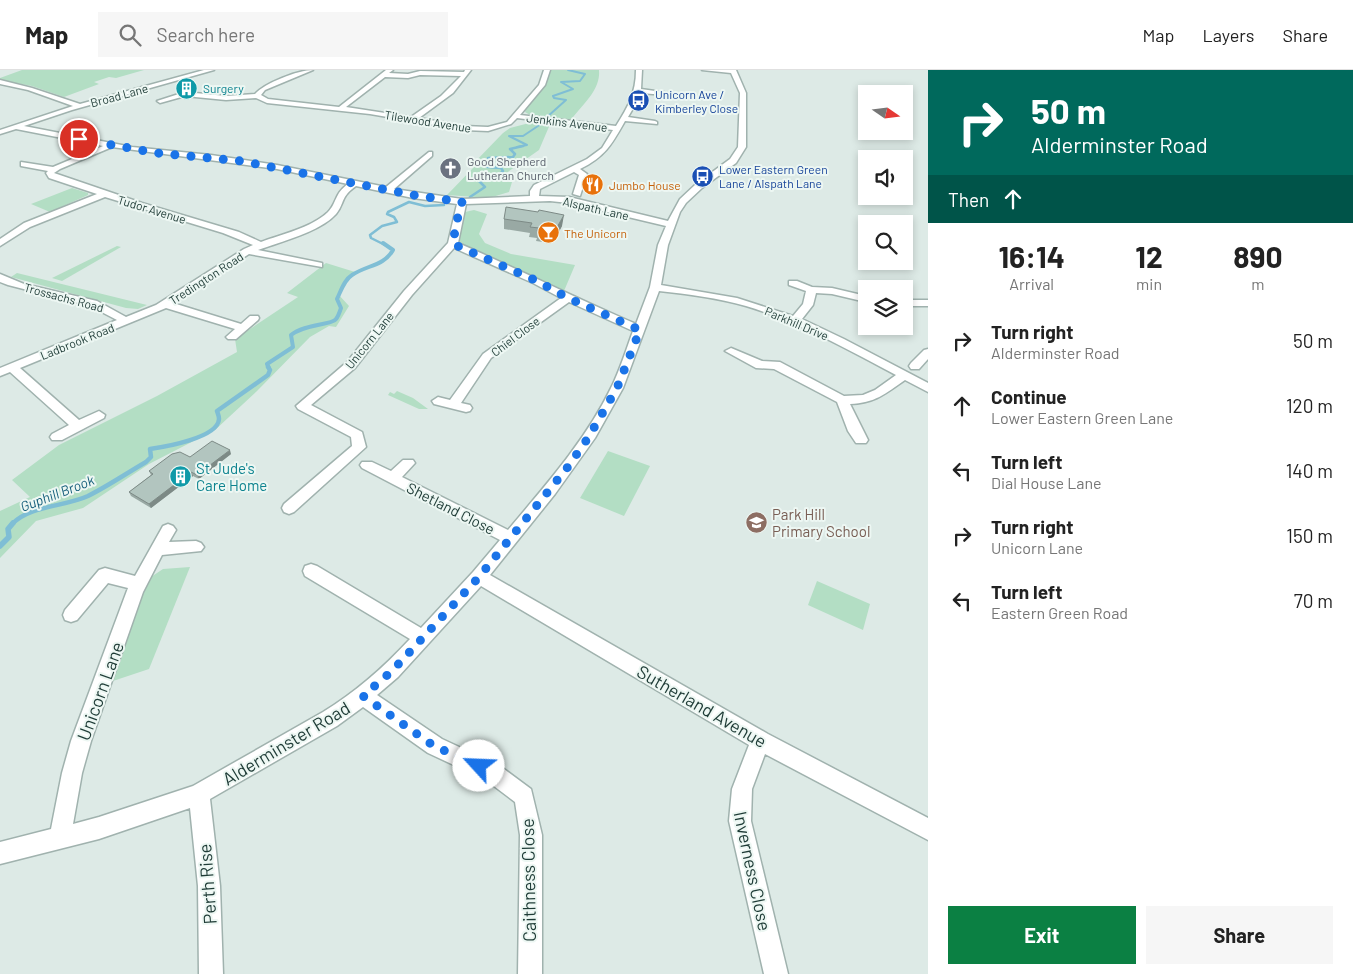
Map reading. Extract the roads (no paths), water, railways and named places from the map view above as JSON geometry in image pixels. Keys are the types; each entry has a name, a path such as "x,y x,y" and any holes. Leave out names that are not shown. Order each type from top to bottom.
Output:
{"street":[{"name":"Broad Lane","path":"0,132 78,106 211,70"},
{"path":"160,101 185,94 226,98 257,96 263,89 310,70"},
{"path":"408,70 420,73"},
{"name":"Tilewood Avenue","path":"257,96 267,101 341,108 480,129 502,126 515,116 542,85 547,70"},
{"path":"535,198 534,191 537,187 600,154 609,145 638,91 639,70"},
{"path":"705,70 733,71"},
{"name":"Alderminster Road","path":"0,853 138,817 199,794 330,719 363,696 392,671 479,577 550,490 588,438 617,388 640,330 652,292 656,287 670,224 683,201 699,186 733,161 742,147 743,93 733,71"},
{"path":"341,108 387,72 408,76 420,73 467,72"},
{"path":"413,118 444,97 467,72"},
{"path":"0,82 19,86 78,106"},
{"path":"5,91 19,86"},
{"path":"638,91 666,93"},
{"name":"Jenkins Avenue","path":"515,116 618,128"},
{"path":"624,119 655,123"},
{"name":"Alspath Lane","path":"16,127 109,146 241,161 388,190 458,201 535,198 569,200 670,224"},
{"path":"24,164 53,169 109,146"},
{"path":"388,190 429,154"},
{"name":"Tudor Avenue","path":"53,169 50,173 52,176 229,232 252,240 260,246"},
{"path":"574,169 583,174 577,194"},
{"name":"Tredington Road","path":"153,310 247,252 319,223 333,212 342,192 354,183"},
{"path":"0,243 26,225 104,194"},
{"path":"458,201 453,244 640,330"},
{"name":"Unicorn Lane","path":"289,508 358,447 357,435 302,406 351,365 408,293 453,244"},
{"path":"247,252 307,260 319,265"},
{"name":"Trossachs Road","path":"0,277 15,284 101,306 116,313 125,321"},
{"path":"793,283 811,290 832,290 858,298"},
{"name":"Parkhill Drive","path":"656,287 703,294 748,304 794,320 928,388"},
{"path":"794,320 808,305 811,290"},
{"name":"Chiel Close","path":"438,401 459,407 487,356 568,298"},
{"path":"913,303 928,304"},
{"path":"165,304 243,328"},
{"name":"Ladbrook Road","path":"0,372 153,310"},
{"path":"232,337 254,318"},
{"path":"731,351 760,365 778,361 842,400 865,399 879,393 904,375"},
{"path":"914,366 928,352"},
{"path":"12,367 76,425"},
{"path":"842,400 855,431 861,440"},
{"path":"57,438 76,425 98,415"},
{"name":"Shetland Close","path":"392,478 408,463"},
{"name":"Shetland Close","path":"367,465 510,538"},
{"name":"Unicorn Lane","path":"60,838 72,773 82,741 138,584 168,530"},
{"path":"157,549 196,548"},
{"path":"311,571 330,590 422,637"},
{"path":"71,615 105,575 138,584"},
{"name":"Sutherland Avenue","path":"479,577 761,741 928,829"},
{"name":"Caithness Close","path":"363,696 434,746 494,773 524,796 531,835 530,974"},
{"name":"Inverness Close","path":"761,741 741,788 739,806 740,821 776,974"},
{"name":"Perth Rise","path":"199,794 209,886 211,974"}],"waterway":[{"name":"Guphill Brook","path":"547,117 566,100 554,98 553,96 573,89 561,82 580,81 585,74 568,70"},
{"name":"Guphill Brook","path":"517,147 527,145 509,136 523,136 541,124"},
{"name":"Guphill Brook","path":"470,197 485,187 479,181 492,178 491,175 500,174 503,171 501,168 487,167 494,163 488,158 513,157 515,154 510,149 523,146"},
{"name":"Guphill Brook","path":"385,245 371,238 370,235 382,226 397,222 394,217 387,214 388,212 409,202 425,206 444,205"},
{"name":"Guphill Brook","path":"269,368 267,364 293,347 291,335 297,331 336,319 341,308 337,299 347,280 352,275 385,259 393,250 383,243"},
{"name":"Guphill Brook","path":"12,524 29,513 88,496 146,462 151,457 150,449 189,440 210,431 216,426 219,419 217,411 268,375 270,370 268,367"},
{"name":"Guphill Brook","path":"0,546 9,537 8,529 12,524"}],"place":[{"name":"Surgery","path":"187,88"},
{"name":"Unicorn Ave / Kimberley Close","path":"639,101"},
{"name":"Good Shepherd Lutheran Church","path":"451,168"},
{"name":"Lower Eastern Green Lane / Alspath Lane","path":"703,176"},
{"name":"Jumbo House","path":"593,185"},
{"name":"The Unicorn","path":"548,233"},
{"name":"St Jude's Care Home","path":"180,477"},
{"name":"Park Hill Primary School","path":"756,523"}]}
